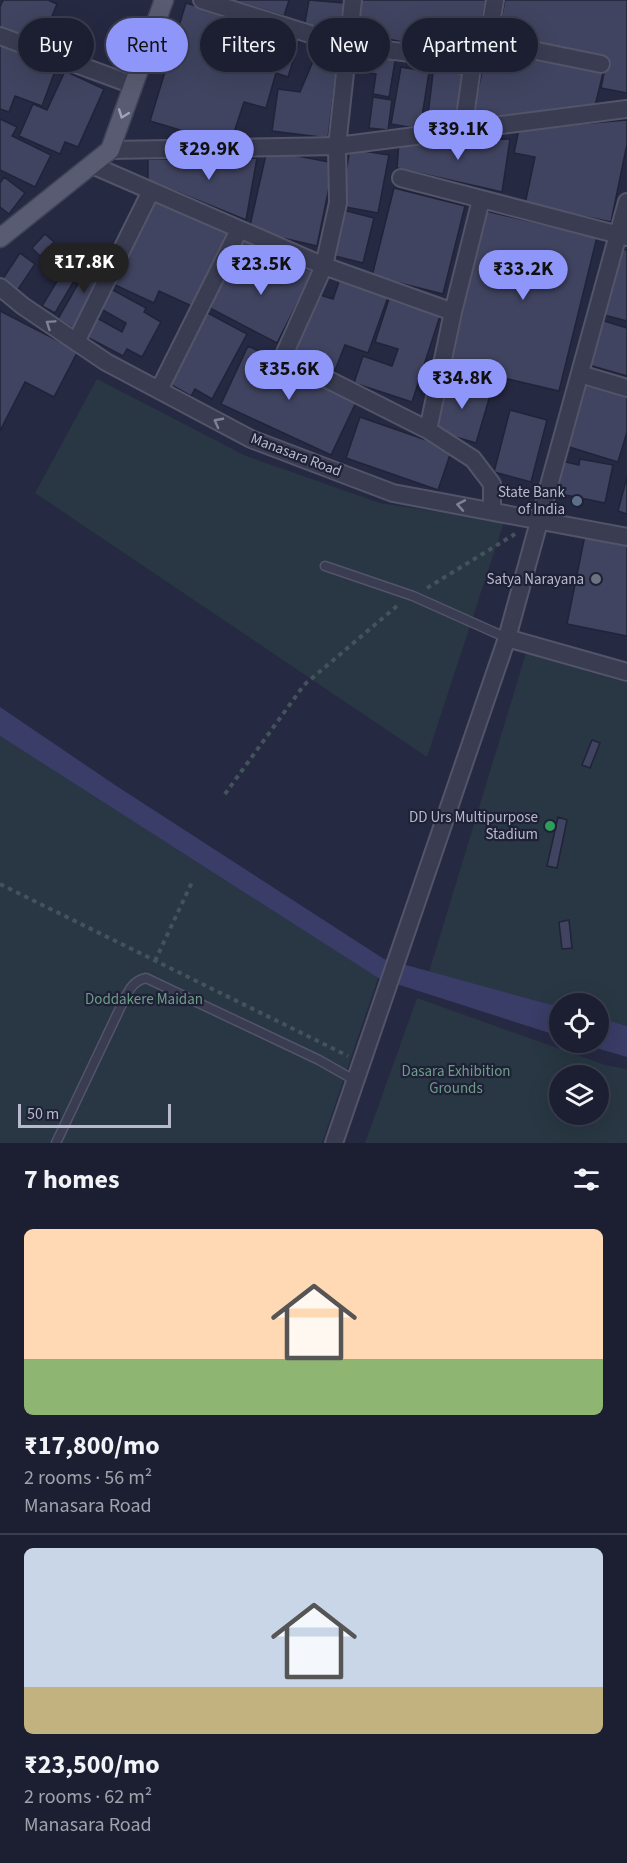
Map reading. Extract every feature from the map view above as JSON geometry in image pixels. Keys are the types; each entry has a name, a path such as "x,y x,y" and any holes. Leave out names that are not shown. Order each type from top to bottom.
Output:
{"main road":[{"path":"4,229 110,150 164,0"}],"street":[{"path":"202,0 308,33"},
{"path":"351,18 353,0"},
{"path":"492,18 495,0"},
{"path":"0,36 133,85"},
{"path":"538,51 601,64"},
{"path":"345,72 337,146 338,203 324,266 283,357 428,430 472,459 492,484 492,510"},
{"path":"463,130 471,72"},
{"path":"110,150 337,146 627,109"},
{"path":"92,165 324,266 453,312"},
{"path":"401,178 623,236"},
{"path":"76,342 151,191"},
{"path":"428,430 453,312 481,200"},
{"path":"334,1143 507,638 580,374 623,236 627,202"},
{"path":"159,390 239,230"},
{"name":"Manasara Road","path":"0,286 23,306 106,363 251,439 393,493 627,537"},
{"path":"580,374 627,388"},
{"path":"507,638 627,672"}],"lane":[{"path":"325,566 413,596 507,638"},
{"path":"56,1143 131,986 146,978 319,1060 356,1081"}],"path":[{"path":"225,794 304,685 393,609 539,519"},
{"path":"0,884 362,1063"}],"green space":[{"path":"97,379 246,456 380,503 504,522 427,757 35,493"},
{"name":"DD Urs Multipurpose Stadium","path":"526,653 627,679 627,1026 609,1021 609,993 549,993 549,1004 429,972"},
{"name":"Doddakere Maidan","path":"0,736 378,978 322,1143 0,1143"},
{"name":"Dasara Exhibition Grounds","path":"417,998 549,1045 549,1053 571,1053 605,1065 549,1065 549,1125 609,1125 609,1066 627,1069 627,1143 365,1143"}],"water":[{"path":"0,707 115,785 384,959 549,1004 549,1033 378,978 0,736"},
{"path":"609,1021 627,1026 627,1057 609,1052"}],"building":[{"path":"3,0 48,0 57,4 51,18 18,18 18,38 0,31 0,7"},
{"path":"232,0 289,0 284,16"},
{"path":"309,0 344,3 342,18 308,18 308,29 304,28"},
{"path":"359,0 486,0 482,18 402,18 402,42 390,39 390,18 355,18"},
{"path":"505,0 627,0 627,93 601,88 607,58 538,43 538,18 501,18"},
{"path":"186,3 235,18 200,18 200,72 290,72 288,77 276,73 266,108 244,102 230,145 150,121 165,72 188,72 188,18 181,18"},
{"path":"296,37 300,38 296,51"},
{"path":"0,41 18,48 18,72 55,72 42,106 15,96 9,112 0,109"},
{"path":"390,54 396,55 389,97 373,94 376,74 362,72 390,72"},
{"path":"538,60 603,73 595,106 470,126 482,72 538,72"},
{"path":"401,67 402,72 429,72 420,129 391,124"},
{"path":"65,72 104,89 78,147 65,142 60,154 19,136 33,104 47,110"},
{"path":"308,72 336,72 328,138 272,131 278,89 300,92"},
{"path":"433,72 466,72 458,127 427,123"},
{"path":"373,97 392,100 388,130 369,128"},
{"path":"0,119 17,127 12,136 51,155 35,187 0,170"},
{"path":"627,120 627,144 611,222 525,204 535,157 514,153 519,129"},
{"path":"510,139 502,192 397,168 399,142"},
{"path":"350,149 389,155 378,213 340,206"},
{"path":"267,150 334,163 317,246 249,230"},
{"path":"257,158 246,220 148,180 148,159"},
{"path":"4,177 25,193 9,214 0,207 0,183"},
{"path":"394,188 465,206 443,294 372,276"},
{"path":"154,196 231,232 196,308 159,291 154,303 113,284"},
{"path":"343,210 374,218 363,263 331,255"},
{"path":"486,211 597,237 559,391 449,365"},
{"path":"45,234 54,242 40,256 32,248"},
{"path":"244,236 267,248 257,267 234,255"},
{"path":"621,249 627,250 627,321 604,315"},
{"path":"20,253 35,264 15,294 0,283"},
{"path":"278,254 313,272 277,343 208,307 232,259 267,277"},
{"path":"53,256 64,264 55,278 43,271"},
{"path":"93,258 111,268 76,330 58,319"},
{"path":"62,273 74,281 55,313 42,306"},
{"path":"340,279 388,297 368,353 345,345 335,370 292,355 314,293 333,299"},
{"path":"111,289 146,308 144,312 161,322 142,357 127,349 123,356 87,337 97,318 122,332 126,323 101,309"},
{"path":"389,299 440,316 412,402 354,383 363,356 392,366 398,349 375,342"},
{"path":"0,311 78,351 54,397 25,382 0,431"},
{"path":"204,311 247,334 212,399 195,389 191,396 166,382"},
{"path":"601,320 627,328 627,376 589,365"},
{"path":"248,346 358,398 331,455 221,404"},
{"path":"448,376 492,389 476,443 432,430"},
{"path":"586,379 627,391 627,432 618,462 566,446"},
{"path":"510,410 547,420 531,482 494,472"},
{"path":"360,417 452,449 438,490 346,458"},
{"path":"580,459 613,465 605,503 556,493 562,461 579,465"},
{"path":"627,477 627,514 618,511"},
{"path":"585,535 627,543 627,636 567,624"},
{"path":"592,740 600,743 590,768 582,765"},
{"path":"558,817 567,820 557,868 547,866"},
{"path":"569,920 572,948 562,949 559,922"}],"place":[{"name":"State Bank of India","path":"577,501"},
{"name":"Satya Narayana","path":"596,579"},
{"name":"DD Urs Multipurpose Stadium","path":"550,826"}]}
